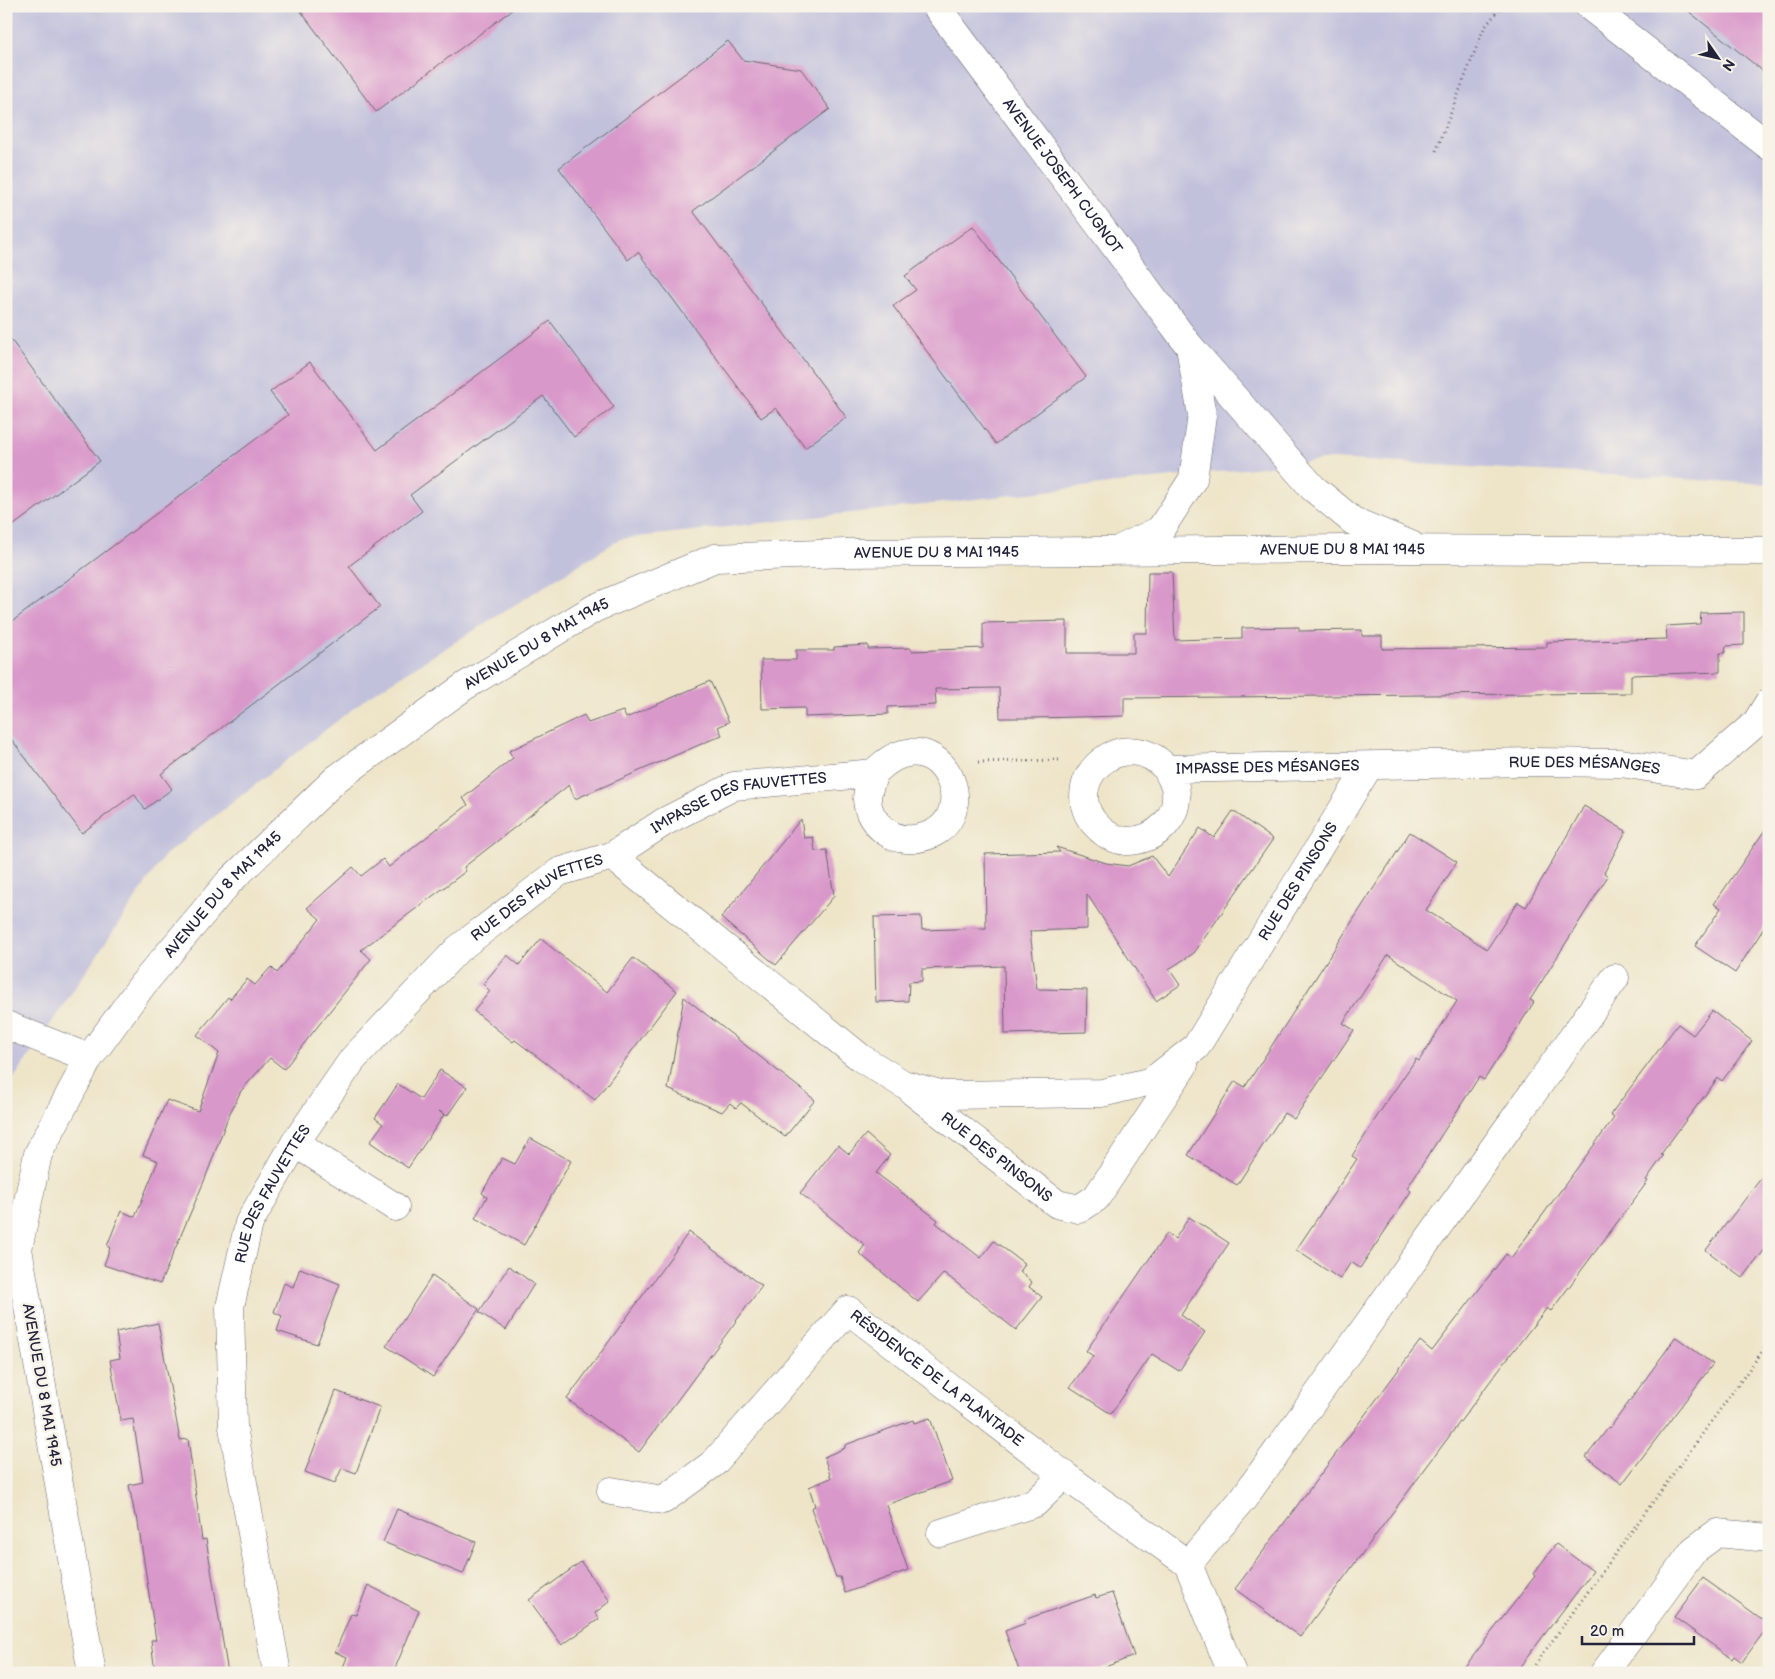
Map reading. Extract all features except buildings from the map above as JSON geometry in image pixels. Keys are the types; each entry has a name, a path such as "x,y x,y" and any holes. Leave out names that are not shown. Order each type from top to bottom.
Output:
{"street":[{"name":"AVENUE JOSEPH CUGNOT","path":"936,6 1190,347 1313,488 1353,520 1422,550"},
{"path":"1589,6 1769,146"},
{"name":"AVENUE JOSEPH CUGNOT","path":"1115,551 1160,530 1193,479 1202,415 1190,347"},
{"name":"AVENUE DU 8 MAI 1945","path":"92,1673 18,1249 38,1154 89,1058 143,984 230,882 336,779 465,686 595,608 715,558 845,553 1115,551 1769,551"},
{"name":"RUE DES MÉSANGES","path":"1369,766 1621,763 1696,775 1756,723 1769,702"},
{"name":"IMPASSE DES MÉSANGES","path":"1122,751 1136,751 1154,758 1167,769 1175,787 1175,804 1167,823 1152,836 1137,841 1120,841 1105,834 1093,823 1085,800 1090,776 1105,758 1122,751"},
{"path":"903,753 923,754 940,763 949,773 954,787 954,807 943,827 925,838 905,840 887,834 874,821 867,799 874,773 887,760 903,753"},
{"name":"IMPASSE DES MÉSANGES","path":"1167,769 1369,766"},
{"name":"RUE DES PINSONS","path":"612,856 861,1058 903,1084 1056,1204 1079,1209 1096,1198 1196,1047 1369,766"},
{"name":"IMPASSE DES FAUVETTES","path":"612,856 664,822 734,786 874,773"},
{"name":"RUE DES FAUVETTES","path":"277,1673 233,1427 230,1308 249,1223 295,1143 352,1059 458,949 558,872 612,856"},
{"path":"1232,1673 1188,1564 1244,1499 1615,978"},
{"path":"6,1026 89,1058"},
{"name":"RUE DES PINSONS","path":"903,1084 944,1095 1102,1093 1152,1080 1196,1047"},
{"path":"295,1143 396,1207"},
{"name":"RÉSIDENCE DE LA PLANTADE","path":"611,1491 663,1500 714,1463 848,1310 1064,1475 1188,1564"},
{"path":"941,1533 1035,1503 1064,1475"},
{"path":"1604,1673 1694,1550 1717,1533 1769,1538"}],"path":[{"path":"1436,151 1484,28 1502,6"},
{"path":"940,763 1105,758"},
{"path":"1529,1673 1769,1342"}],"shaded area":[{"path":"6,6 1769,6 1769,484 1332,459 620,539 369,696 165,855 6,1090"}]}
